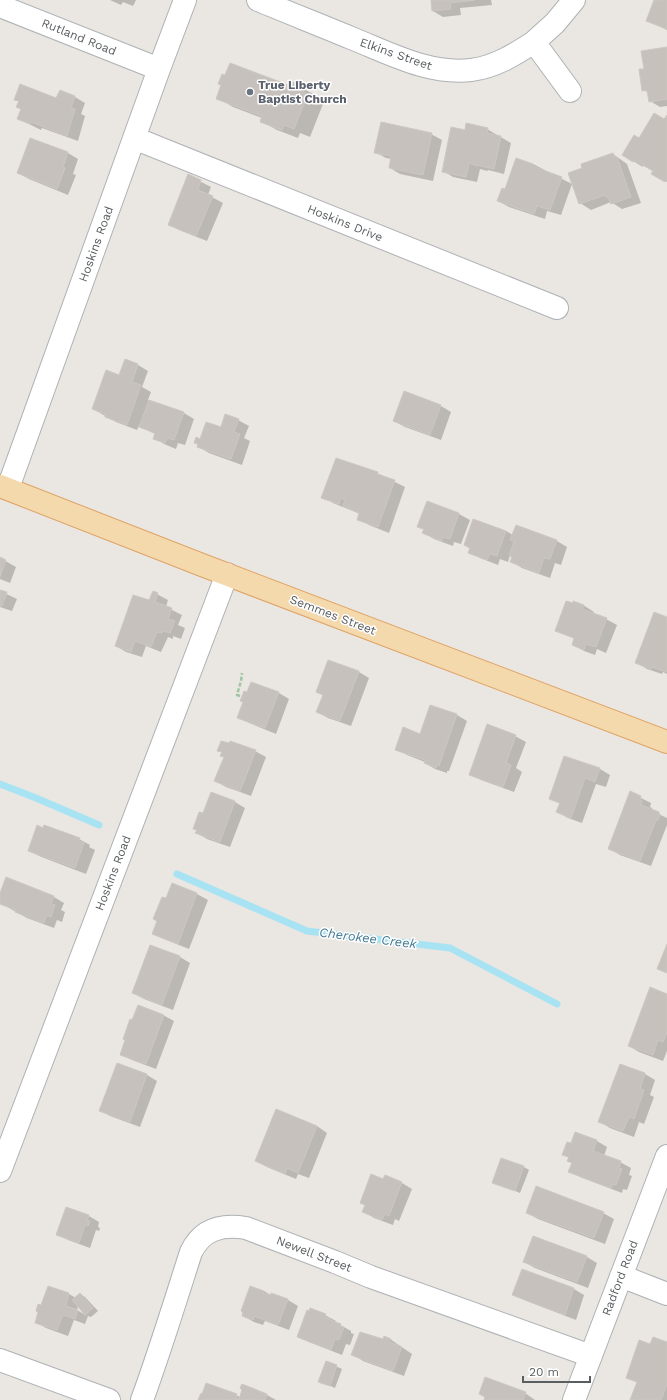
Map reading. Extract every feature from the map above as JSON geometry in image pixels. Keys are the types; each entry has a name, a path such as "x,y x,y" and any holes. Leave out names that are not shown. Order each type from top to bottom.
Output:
{"main road":[{"name":"Semmes Street","path":"4,487 667,742"}],"street":[{"name":"Hoskins Road","path":"4,487 185,0"},
{"name":"Elkins Street","path":"258,0 422,66 446,70 471,70 496,64 515,54 534,42 555,23 574,0"},
{"name":"Rutland Road","path":"0,6 159,69"},
{"path":"534,42 570,91"},
{"name":"Hoskins Drive","path":"134,138 557,308"},
{"name":"Hoskins Road","path":"0,1171 227,574"},
{"name":"Radford Road","path":"574,1400 667,1156"},
{"name":"Newell Street","path":"142,1400 195,1244 210,1232 221,1227 232,1225 246,1228 378,1280 591,1356"},
{"path":"621,1276 667,1294"},
{"path":"0,1360 109,1400"}],"path":[{"path":"240,696 237,695 242,673"}],"building":[{"path":"431,0 475,0 450,3 451,9 432,11"},
{"path":"654,0 667,0 667,29 646,21"},
{"path":"667,47 667,99 649,102 647,90 642,91 639,69 644,69 641,51"},
{"path":"230,63 291,86 293,82 300,85 298,90 308,94 294,129 284,125 282,130 260,122 262,116 216,99 221,85 218,84 222,74 225,75"},
{"path":"20,84 56,98 60,90 75,96 71,108 75,109 67,136 31,122 30,124 17,119 21,109 16,107 19,101 14,100"},
{"path":"654,113 664,119 667,115 667,179 665,182 651,174 653,171 622,155 634,135 639,138"},
{"path":"381,122 432,133 423,175 389,168 391,156 374,153"},
{"path":"466,123 488,128 487,133 501,136 494,169 469,163 466,177 442,172 451,127 465,130"},
{"path":"30,138 68,152 63,167 65,168 57,189 17,173"},
{"path":"613,153 615,157 617,157 631,197 611,204 608,197 605,195 579,204 568,173 582,168 581,164"},
{"path":"516,158 533,164 532,166 562,177 550,210 537,206 534,214 497,201 502,188 505,189"},
{"path":"188,174 201,180 198,190 213,196 196,236 168,225"},
{"path":"125,359 138,364 132,382 141,385 127,425 105,417 105,414 92,409 106,370 119,375"},
{"path":"404,391 441,405 430,435 393,421"},
{"path":"149,400 184,412 174,440 167,438 165,443 153,439 155,433 139,427"},
{"path":"225,414 239,419 234,432 240,434 231,459 197,447 198,444 194,443 196,437 200,439 206,422 221,427"},
{"path":"336,458 378,472 377,474 395,480 378,527 357,520 359,513 343,506 345,500 341,498 339,504 321,498"},
{"path":"427,501 459,513 450,539 443,537 442,541 422,533 424,529 417,527"},
{"path":"473,519 506,531 497,556 490,554 487,560 468,553 470,548 464,545"},
{"path":"516,525 557,540 550,559 544,558 539,573 510,562 512,557 509,556 514,541 510,540"},
{"path":"0,557 6,560 0,577"},
{"path":"0,590 7,592 2,606 0,606"},
{"path":"153,591 158,593 155,602 172,608 168,619 175,621 170,633 163,631 162,633 157,632 151,647 135,641 131,652 115,646 133,595 149,600"},
{"path":"566,601 573,603 573,601 584,605 582,609 607,618 596,647 586,644 584,650 572,645 574,638 555,631"},
{"path":"654,612 667,617 666,672 652,667 651,669 635,663"},
{"path":"328,660 359,671 340,721 316,712 323,695 316,692"},
{"path":"251,682 279,692 265,728 237,718 243,702 240,701 244,691 247,692"},
{"path":"430,705 457,714 439,766 437,765 436,768 424,763 425,760 395,750 403,727 420,734"},
{"path":"487,724 516,735 506,763 511,765 503,787 469,775"},
{"path":"221,741 229,743 230,741 256,750 240,791 214,781 224,757 220,756 222,752 217,751"},
{"path":"564,756 600,768 595,782 585,778 571,818 556,812 560,803 549,799"},
{"path":"630,791 641,796 641,805 659,812 660,814 658,820 656,820 640,861 608,849"},
{"path":"211,792 235,801 220,842 195,833 197,830 193,829 199,812 203,813"},
{"path":"37,825 43,828 44,825 80,838 79,841 84,843 75,868 28,851"},
{"path":"6,877 54,896 51,904 55,905 51,917 47,915 44,923 15,912 16,910 0,904 0,893"},
{"path":"172,883 197,893 178,944 152,934 157,921 153,919 162,897 166,898"},
{"path":"667,944 667,973 657,969"},
{"path":"150,945 180,956 162,1005 132,993"},
{"path":"650,987 667,994 667,1032 663,1042 658,1040 653,1055 628,1046"},
{"path":"138,1005 164,1015 146,1064 120,1055 125,1040 123,1039 130,1019 132,1020"},
{"path":"117,1063 147,1074 130,1122 99,1111"},
{"path":"620,1064 645,1073 640,1089 644,1090 634,1119 629,1117 623,1131 598,1122"},
{"path":"276,1109 317,1126 298,1173 287,1168 285,1174 255,1161"},
{"path":"575,1132 597,1140 593,1151 621,1161 619,1168 622,1169 616,1185 613,1184 611,1188 568,1172 572,1163 567,1161 569,1157 562,1155 567,1142 571,1143"},
{"path":"501,1158 524,1166 515,1191 492,1183"},
{"path":"371,1174 383,1179 385,1175 402,1182 389,1216 385,1214 382,1220 362,1212 365,1205 360,1203"},
{"path":"536,1186 604,1212 594,1238 526,1213"},
{"path":"66,1207 89,1215 87,1221 90,1221 88,1226 85,1225 79,1243 56,1235"},
{"path":"533,1236 587,1256 577,1282 523,1262"},
{"path":"522,1269 574,1288 565,1315 512,1295"},
{"path":"48,1286 69,1293 66,1306 78,1310 75,1319 63,1315 57,1330 35,1323 38,1312 36,1311 38,1304 41,1305"},
{"path":"250,1286 264,1291 263,1293 271,1295 271,1293 288,1299 278,1325 254,1316 253,1320 242,1316 243,1312 241,1311"},
{"path":"80,1293 93,1308 85,1315 72,1300"},
{"path":"310,1308 326,1314 324,1317 330,1318 330,1320 341,1324 340,1326 344,1327 339,1340 335,1339 331,1350 297,1337 307,1310 309,1311"},
{"path":"360,1332 383,1339 384,1336 391,1339 389,1342 402,1347 393,1371 351,1355"},
{"path":"653,1337 667,1342 667,1384 661,1400 630,1400 637,1382 626,1378 639,1340 650,1344"},
{"path":"326,1361 337,1365 330,1386 318,1382"},
{"path":"485,1377 526,1392 523,1400 484,1400 485,1397 479,1394"},
{"path":"206,1383 237,1394 236,1398 239,1399 242,1384 267,1394 265,1400 198,1400"}],"waterway":[{"name":"Cherokee Creek","path":"0,784 99,825"},
{"name":"Cherokee Creek","path":"177,874 307,931 450,948 557,1004"}],"place":[{"name":"True Liberty Baptist Church","path":"250,92"}]}
